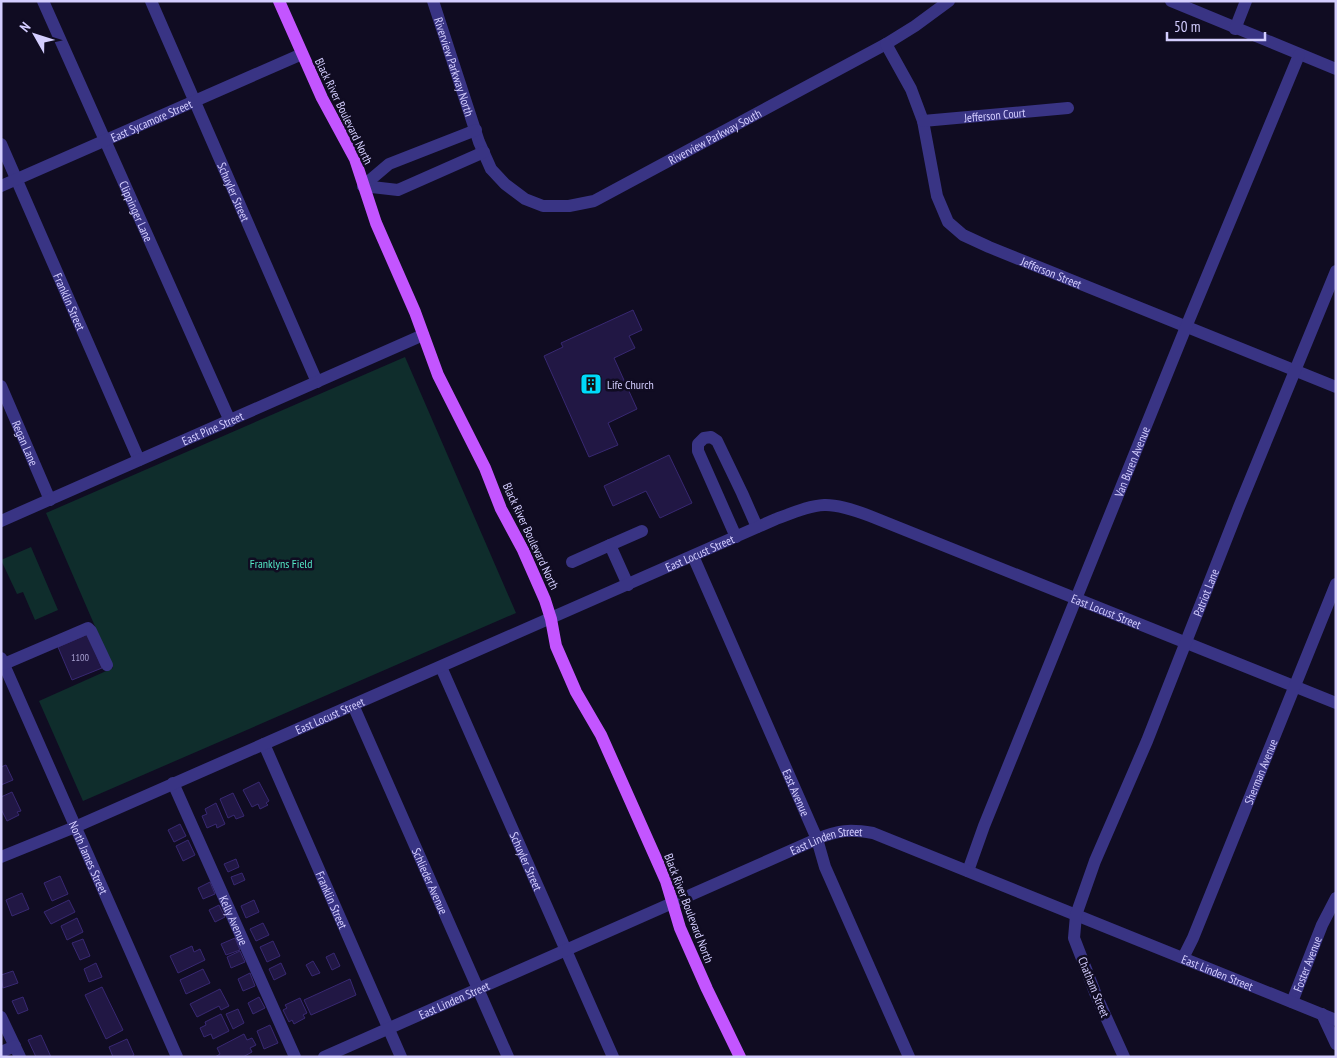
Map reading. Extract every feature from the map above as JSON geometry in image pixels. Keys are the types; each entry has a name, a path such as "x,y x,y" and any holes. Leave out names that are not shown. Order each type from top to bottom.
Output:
{"main road":[{"name":"Black River Boulevard North","path":"279,1 333,121 355,159 376,223 415,312 438,375 485,468 501,509 523,550 545,600 556,646 576,692 601,735 666,881 674,902 680,928 706,989 740,1057"}],"street":[{"name":"Clippinger Lane","path":"43,1 230,421"},
{"name":"Schuyler Street","path":"151,1 317,382"},
{"name":"Riverview Parkway North","path":"433,1 484,152"},
{"name":"Riverview Parkway South","path":"484,152 491,168 505,184 525,199 543,206 569,206 594,201 886,44 949,1"},
{"path":"1171,1 1235,29 1336,69"},
{"path":"1235,29 1246,1"},
{"name":"Jefferson Street","path":"886,44 911,88 923,121 937,196 948,222 963,234 989,247 1336,387"},
{"name":"East Sycamore Street","path":"1,186 302,54"},
{"name":"Van Buren Avenue","path":"968,871 984,826 1186,327 1299,54"},
{"name":"Jefferson Court","path":"923,121 1068,108"},
{"name":"Riverview Parkway North","path":"363,186 390,164 476,130"},
{"name":"Franklin Street","path":"1,144 139,460"},
{"path":"363,186 398,190 484,152"},
{"name":"Patriot Lane","path":"1076,915 1095,862 1147,741 1336,271"},
{"name":"East Pine Street","path":"1,521 423,335"},
{"name":"Regan Lane","path":"1,386 50,500"},
{"path":"736,537 698,451 698,444 704,438 711,437 716,441 757,527"},
{"name":"East Locust Street","path":"1,857 75,827 757,527 813,506 830,504 847,507 1336,703"},
{"path":"572,562 642,531"},
{"path":"610,545 628,585"},
{"name":"East Avenue","path":"693,556 817,839 825,867 909,1057"},
{"name":"Sherman Avenue","path":"1183,958 1193,938 1336,584"},
{"path":"3,661 88,628 92,631 107,665"},
{"name":"North James Street","path":"3,661 177,1057"},
{"name":"Schuyler Street","path":"441,667 613,1057"},
{"name":"Schlieder Avenue","path":"352,705 508,1057"},
{"name":"Franklin Street","path":"264,744 401,1057"},
{"name":"Kelly Avenue","path":"173,783 295,1057"},
{"name":"East Linden Street","path":"324,1057 817,839 834,832 853,830 873,833 1336,1020"},
{"name":"Foster Avenue","path":"1292,1002 1322,925 1336,898"},
{"name":"Chatham Street","path":"1076,915 1074,938 1096,995 1124,1057"},
{"path":"1322,1014 1336,1044"},
{"path":"1,1017 17,1051 1,1052"}],"green space":[{"name":"Franklyns Field","path":"405,357 516,613 83,801 39,701 113,668 46,513"},
{"path":"31,547 58,610 35,620 23,592 17,594 1,560"}],"building":[{"name":"Life Church","path":"633,310 642,330 629,336 635,348 614,358 637,409 608,423 618,445 589,457 544,356 563,347 561,343"},
{"path":"669,455 692,503 660,518 646,491 613,506 604,486"},
{"path":"88,634 102,668 72,680 58,647"},
{"path":"6,765 13,780 1,785 1,767"},
{"path":"259,782 269,801 266,803 268,805 260,809 258,804 252,807 243,790"},
{"path":"12,792 21,811 17,812 19,815 7,821 1,809 1,797"},
{"path":"233,793 244,816 236,819 234,815 228,818 220,799"},
{"path":"216,803 225,824 217,828 216,824 207,828 202,816 207,814 205,809"},
{"path":"180,824 186,836 174,842 168,830"},
{"path":"188,840 195,855 183,861 176,846"},
{"path":"236,859 239,867 228,872 224,864"},
{"path":"242,873 245,880 234,885 231,877"},
{"path":"60,876 68,894 52,901 44,883"},
{"path":"210,882 215,894 203,899 198,888"},
{"path":"22,893 29,909 12,916 6,900"},
{"path":"69,900 75,912 51,924 44,912"},
{"path":"254,900 259,912 246,918 241,906"},
{"path":"219,905 225,917 215,922 209,910"},
{"path":"77,918 83,932 67,940 61,926"},
{"path":"263,923 269,935 256,941 250,929"},
{"path":"235,938 240,950 226,955 221,944"},
{"path":"83,939 90,956 80,960 72,943"},
{"path":"273,941 280,956 267,962 260,947"},
{"path":"192,946 194,952 200,949 205,960 178,973 170,956"},
{"path":"240,951 245,962 231,968 227,957"},
{"path":"334,953 340,966 332,970 326,957"},
{"path":"313,961 320,973 312,976 306,965"},
{"path":"96,963 102,977 89,982 84,969"},
{"path":"281,963 286,974 274,980 269,969"},
{"path":"203,969 210,983 186,994 180,980"},
{"path":"13,971 18,983 3,988 1,975"},
{"path":"250,973 255,986 243,991 238,979"},
{"path":"350,979 356,995 311,1015 304,1000"},
{"path":"102,987 123,1030 106,1039 85,995"},
{"path":"220,989 229,1006 221,1010 219,1006 197,1017 190,1004"},
{"path":"23,997 28,1010 18,1014 12,1001"},
{"path":"259,997 265,1008 253,1014 248,1003"},
{"path":"300,998 307,1013 303,1015 305,1018 294,1024 292,1020 289,1022 283,1010 287,1008 285,1005"},
{"path":"238,1009 244,1023 233,1029 226,1014"},
{"path":"221,1014 229,1031 213,1039 211,1034 204,1037 200,1028 206,1025 205,1022"},
{"path":"270,1025 278,1043 264,1049 257,1031"},
{"path":"244,1034 247,1040 252,1038 256,1045 250,1048 252,1052 243,1057 215,1057 220,1054 217,1048"},
{"path":"41,1035 51,1057 36,1057 28,1040"},
{"path":"127,1039 134,1055 131,1057 113,1057 109,1047"}],"place":[{"name":"Life Church","path":"591,384"}]}
